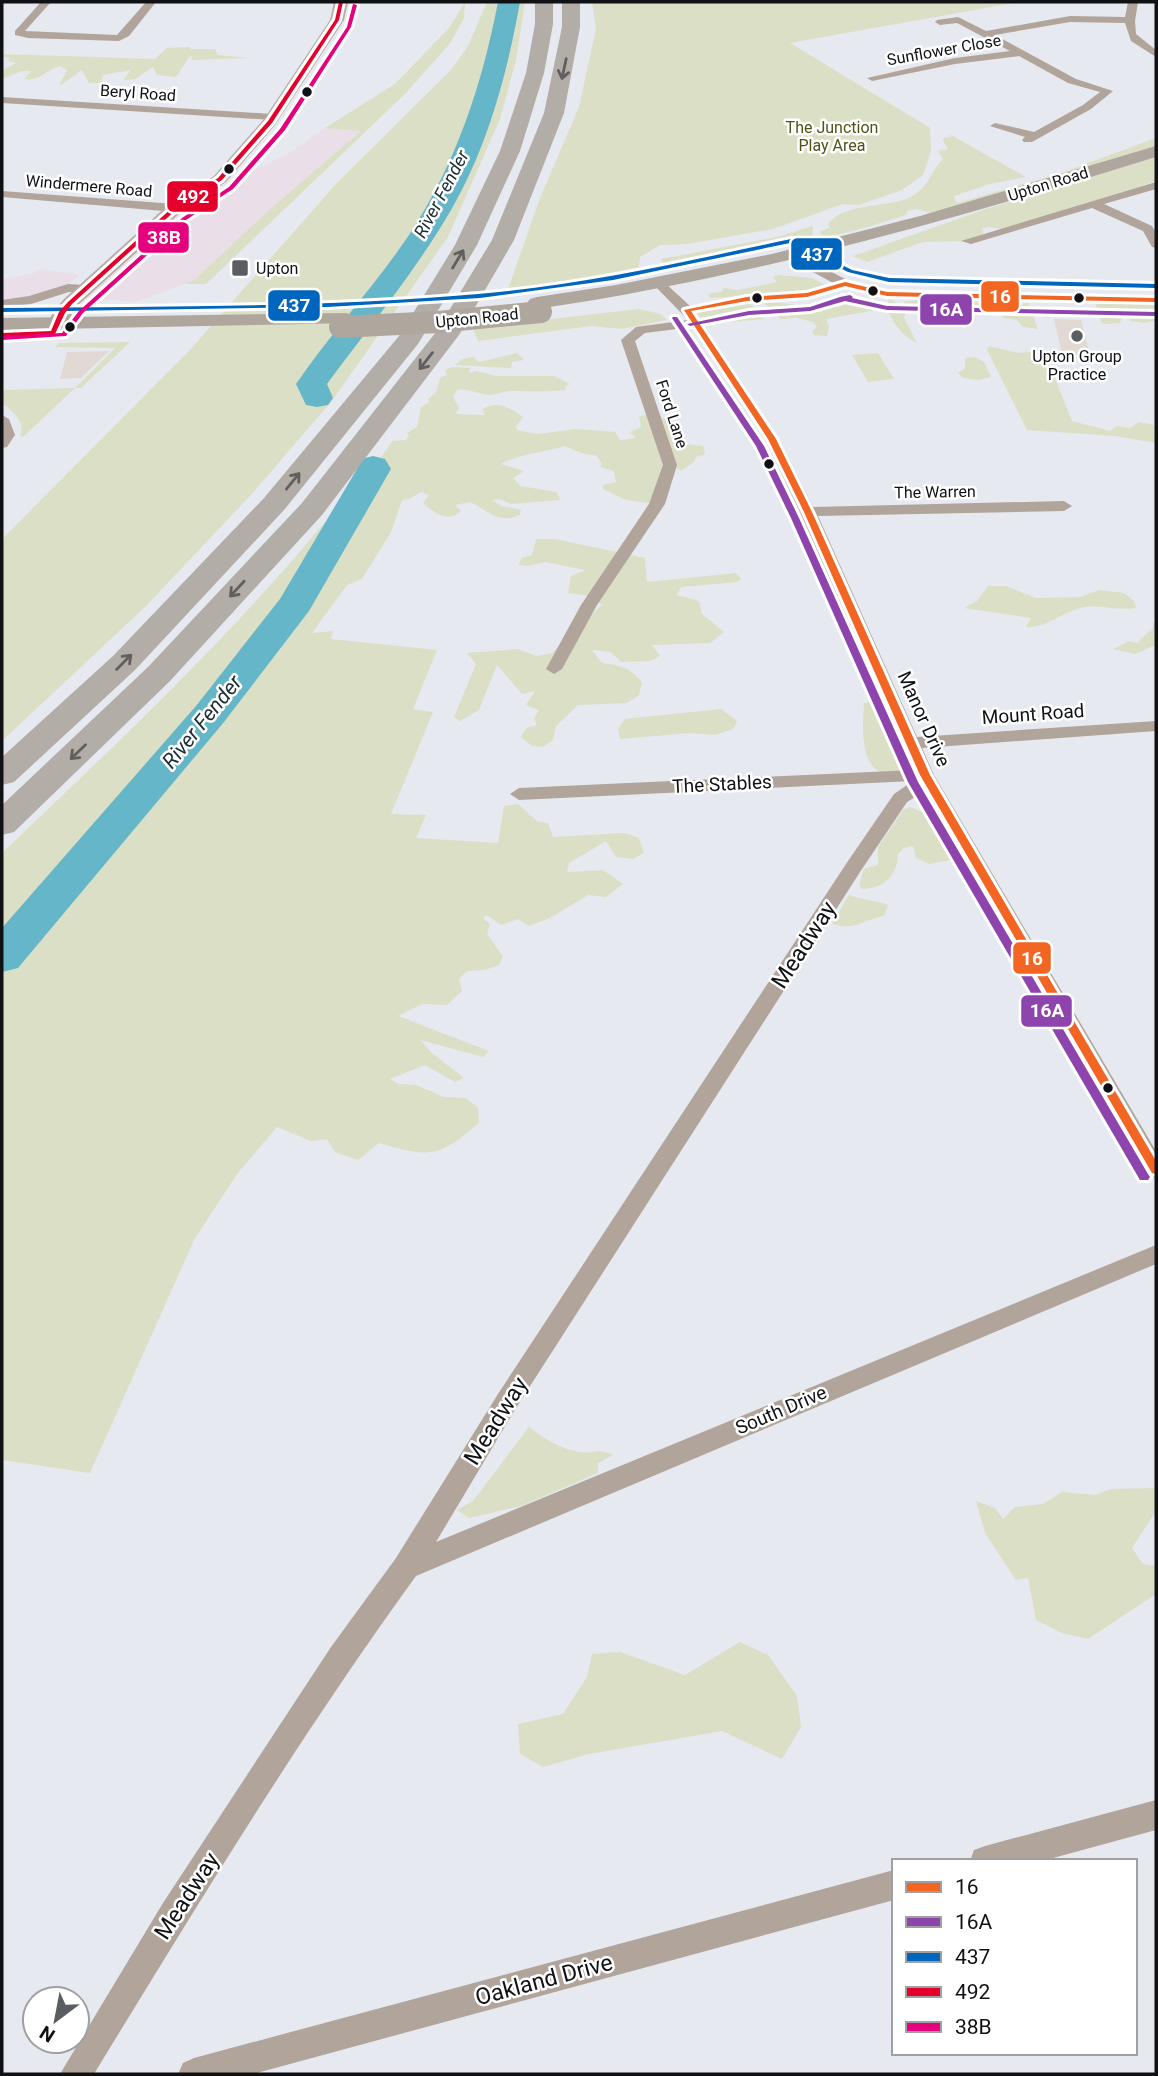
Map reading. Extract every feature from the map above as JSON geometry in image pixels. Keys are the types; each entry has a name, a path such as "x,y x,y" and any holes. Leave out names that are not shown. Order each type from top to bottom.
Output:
{"highway":[{"path":"2,775 124,663 275,504 409,339 466,245 510,151 535,73 544,24 544,2"},
{"path":"2,824 159,674 312,509 447,335 503,240 554,113 571,27 571,2"}],"main road":[{"name":"Upton Road","path":"2,324 54,328 438,322 665,290 798,259 1156,151"},
{"name":"Upton Road","path":"2,335 54,328"}],"street":[{"path":"46,2 18,33 119,37 125,35 151,2"},
{"path":"54,328 62,312 85,289 175,208 220,179 273,117 337,20 341,2"},
{"path":"1133,2 1130,36 1138,45 1156,54"},
{"path":"985,34 1070,19 1130,20"},
{"path":"940,22 958,20 1072,81 1108,91 1087,107 1031,138 995,126"},
{"name":"Sunflower Close","path":"884,87 868,76 1022,53"},
{"name":"Beryl Road","path":"2,100 273,117"},
{"path":"967,242 1156,185"},
{"name":"Windermere Road","path":"2,194 175,208"},
{"path":"2,209 16,195"},
{"path":"1094,204 1148,229 1156,244"},
{"path":"798,259 845,284 887,294 1156,300"},
{"path":"692,317 749,299 801,298 845,284"},
{"path":"2,304 30,300 68,288 85,289"},
{"name":"Manor Drive","path":"665,290 692,317 772,439 808,512 925,775 1156,1170"},
{"name":"Ford Lane","path":"554,670 589,605 657,504 670,465 628,340 641,330 692,317"},
{"path":"2,419 8,435 2,444"},
{"name":"The Warren","path":"808,512 1064,506"},
{"name":"Mount Road","path":"912,743 1156,726"},
{"name":"The Stables","path":"519,794 925,775"},
{"name":"Meadway","path":"76,2074 174,1914 341,1656 406,1567 507,1401 853,868 900,798 918,788 925,775"},
{"name":"South Drive","path":"406,1567 1156,1254"},
{"path":"992,1859 1156,1815"},
{"name":"Oakland Drive","path":"194,2074 892,1886"}],"shaded area":[{"path":"325,128 362,130 268,211 194,280 137,302 84,298 180,211 291,152"},
{"path":"40,269 80,275 66,286 18,300 2,301 2,279 34,273"}],"green space":[{"path":"465,2 464,18 451,42 407,92 206,284 184,284 194,280 268,211 361,131 325,128 395,84 449,28"},
{"path":"487,2 525,2 516,60 500,119 448,237 331,402 249,497 146,606 2,741 2,539 189,351 335,185 451,70 468,46"},
{"name":"The Junction Play Area","path":"592,2 1019,2 790,43 930,128 931,151 923,175 902,190 859,205 843,204 773,229 687,244 660,245 640,257 638,274 553,291 506,295 540,198 579,107 596,29"},
{"path":"167,48 215,49 218,55 250,58 191,60 193,57 190,56 176,77 157,75 153,67 135,79 123,80 131,70 103,75 101,83 89,83 82,70 59,86 67,70 60,66 34,79 24,79 31,71 22,71 2,79 2,71 16,63 4,57 2,61 2,54 155,59"},
{"path":"949,134 1026,177 990,184 954,196 957,203 1058,174 1156,138 1156,147 980,201 931,213 916,209 907,211 906,215 863,228 821,235 820,231 830,228 828,225 842,213 897,202 920,191 943,159 938,151 948,149 943,141 944,138 951,137"},
{"path":"1156,157 1156,181 1052,216 1004,229 981,229 984,232 976,241 923,242 867,262 853,256 986,209"},
{"path":"813,226 812,240 667,272 661,259 777,237"},
{"path":"779,275 812,278 829,287 824,290 711,298 708,296 721,292 724,288 738,290 777,282 773,277"},
{"path":"889,299 903,306 904,302 910,301 938,302 955,310 952,313 924,307 903,308 906,312 904,318 917,343 899,328 887,308 826,319 829,326 827,336 814,335 812,332 817,327 813,322 797,318 781,319 764,303 816,307 822,313 819,304 882,304 887,307"},
{"path":"994,302 1022,311 1020,306 1028,302 1038,329 1023,327 1017,320 1004,318 994,308 981,306 980,312 966,315 958,303"},
{"path":"1097,304 1156,304 1156,320 1146,323 1130,321 1129,312 1123,314 1120,323 1103,324 1097,313 1099,311 1095,309"},
{"path":"753,305 751,313 764,319 705,324 697,313 700,309"},
{"path":"639,309 661,314 667,320 622,329 591,326 478,341 473,328"},
{"path":"130,342 81,388 75,388 115,348 55,347 59,343"},
{"path":"989,346 1018,353 1044,351 1072,421 1110,431 1117,426 1130,428 1139,422 1154,425 1156,443 1115,436 1027,430 987,350"},
{"path":"517,353 524,360 512,362 511,368 455,365 462,359 473,357 479,362"},
{"path":"878,353 894,379 868,382 852,355"},
{"path":"975,357 984,362 991,377 979,380 963,378 958,373 965,368 965,358"},
{"path":"452,367 470,368 469,373 476,371 496,376 554,376 570,384 565,390 508,391 489,395 457,390 453,397 459,408 455,414 484,415 483,409 499,405 523,417 516,426 517,430 538,434 576,429 615,432 620,440 636,438 630,432 641,427 639,417 653,412 669,422 673,443 703,446 705,454 696,457 694,462 681,471 671,464 657,504 626,500 603,489 603,485 616,482 614,471 600,467 602,464 597,456 565,446 501,464 524,471 513,478 520,486 557,492 560,500 511,504 500,499 492,500 501,506 521,510 520,515 512,518 499,517 470,502 455,505 461,511 456,515 441,515 423,503 429,495 421,492 402,500 391,532 362,579 347,585 312,633 333,631 331,639 437,650 413,709 433,712 391,814 426,815 416,838 498,843 504,806 518,804 538,822 548,823 553,837 624,833 639,838 644,853 633,859 616,857 606,841 569,863 567,872 603,870 623,884 606,897 588,895 552,917 529,926 518,919 501,925 487,915 483,918 490,924 487,934 503,957 499,965 485,970 467,971 459,979 462,991 447,1005 422,1004 398,1016 489,1051 483,1057 420,1040 464,1078 455,1082 425,1065 390,1079 399,1084 416,1085 444,1097 466,1098 478,1108 479,1123 443,1149 433,1152 410,1151 379,1143 358,1160 335,1152 327,1139 311,1141 277,1127 237,1174 194,1240 90,1473 2,1460 2,853 162,698 240,618 365,478 392,441 406,440 409,436 407,433 417,427 421,407 429,402 428,399 436,392 440,378 447,375 445,370"},
{"path":"75,388 23,437 20,436 21,426 17,417 2,404 2,390"},
{"path":"536,539 555,539 645,558 647,582 736,573 741,579 737,582 681,587 677,595 699,601 702,614 724,632 710,643 652,645 660,656 650,661 621,662 611,652 592,650 602,663 634,673 642,682 639,695 627,703 578,705 556,726 553,740 543,747 532,746 521,737 526,728 537,725 534,719 539,710 526,705 535,691 522,694 497,665 479,710 460,721 454,717 476,664 467,653 518,649 536,656 552,653 602,605 589,596 568,593 571,576 586,570 545,562 518,565 522,558 532,555"},
{"path":"988,586 1006,586 1036,598 1080,597 1099,590 1124,593 1134,601 1136,608 1085,607 1041,625 1026,627 1031,618 964,608 977,601"},
{"path":"1156,620 1156,645 1135,654 1113,649 1129,641 1137,643 1153,628"},
{"path":"874,701 888,722 902,773 885,774 876,770 866,754 863,733 864,703"},
{"path":"721,709 737,721 733,729 715,735 689,733 620,739 618,729 625,719"},
{"path":"910,807 934,817 943,840 950,842 956,859 929,864 916,858 913,846 904,848 898,854 895,868 888,879 876,886 862,889 859,885 864,869 878,865 878,847 903,810"},
{"path":"849,895 888,905 884,916 854,926 832,924"},
{"path":"529,1427 566,1449 613,1455 598,1463 598,1473 521,1506 469,1518 457,1510 473,1501"},
{"path":"1156,1488 1156,1511 1132,1548 1143,1564 1156,1566 1156,1594 1088,1639 1062,1633 1036,1620 1028,1578 1016,1580 985,1533 976,1501 995,1508 1003,1519 1015,1507 1043,1504 1062,1492 1095,1495 1111,1489"},
{"path":"740,1642 768,1655 797,1696 801,1727 782,1759 722,1731 589,1754 543,1767 520,1754 518,1724 563,1714 587,1677 592,1654 620,1652 685,1675"}],"building":[{"name":"Upton Group Practice","path":"1054,319 1081,320 1090,355 1062,354"},
{"path":"109,351 81,378 60,379 67,352"}],"waterway":[{"name":"River Fender","path":"317,398 311,384 409,254 453,181 488,93 509,2"},
{"name":"River Fender","path":"2,957 210,714 296,603 374,469 373,466"}],"transit line":[{"name":"492","path":"2,335 53,333 62,312 70,303 175,208 220,179 270,122 337,20 341,2"},
{"name":"38B","path":"2,338 64,335 81,312 184,219 231,188 282,130 349,27 355,5"},
{"name":"437","path":"2,310 327,305 480,296 613,278 791,241 850,271 889,280 1156,286"},
{"name":"16","path":"845,284 887,294 1156,300"},
{"name":"16","path":"687,310 747,299 807,295 845,284"},
{"name":"16A","path":"690,324 749,313 810,309 850,297"},
{"name":"16A","path":"842,298 887,308 1156,314"},
{"name":"16","path":"687,310 772,439 808,512 925,775 1156,1170"},
{"name":"16A","path":"675,318 760,446 913,782 1144,1177"}],"place":[{"name":"Upton","path":"240,268"},
{"name":"Upton Group Practice","path":"1077,336"}]}
